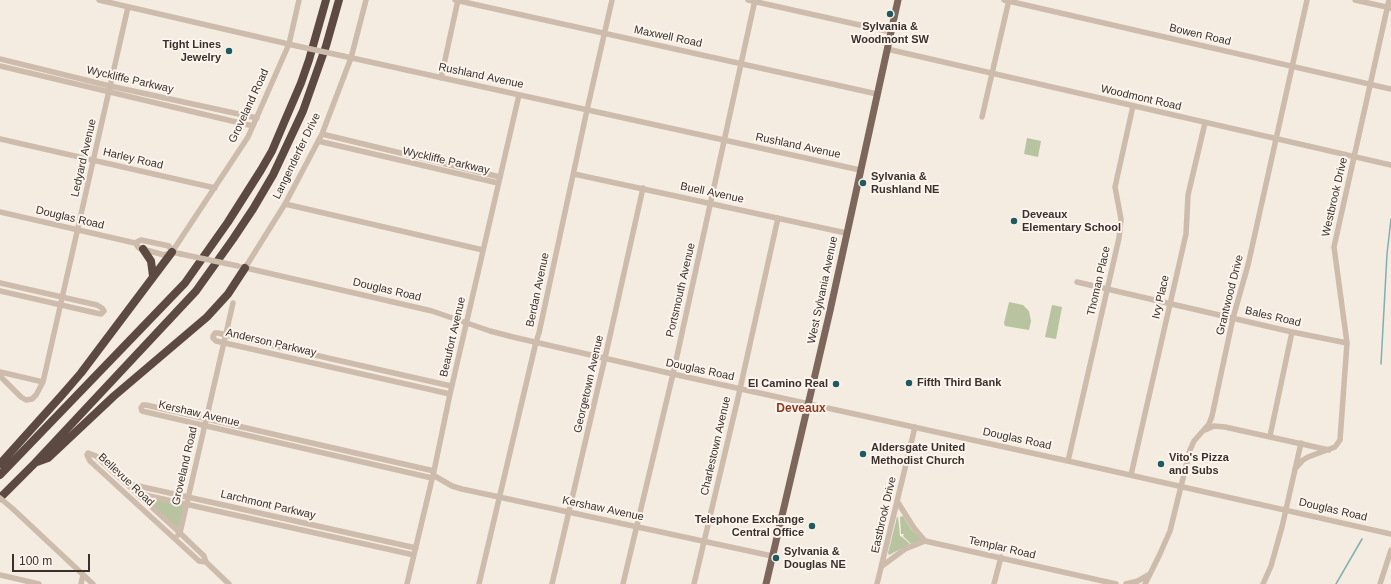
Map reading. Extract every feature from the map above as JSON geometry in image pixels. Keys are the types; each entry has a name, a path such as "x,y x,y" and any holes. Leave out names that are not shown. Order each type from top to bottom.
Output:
{"highway":[{"path":"0,475 185,283 228,222 245,197 272,151 309,60 326,0"},
{"path":"0,498 196,290 253,209 273,174 303,111 326,46 339,0"},
{"path":"144,249 151,261 153,276"},
{"path":"0,464 81,373 172,252"},
{"path":"34,463 48,458 114,396 207,317 228,294 242,267"}],"main road":[{"name":"West Sylvania Avenue","path":"766,584 830,311 898,0"}],"street":[{"name":"Rushland Avenue","path":"99,0 297,46 860,170"},
{"name":"Groveland Road","path":"172,252 248,137 289,44 299,0"},
{"name":"Langenderfer Drive","path":"242,267 285,204 322,134 351,58 366,0"},
{"name":"Maxwell Road","path":"457,0 877,94"},
{"path":"441,78 457,0"},
{"name":"Berdan Avenue","path":"479,584 539,333 612,0"},
{"path":"748,0 891,32"},
{"path":"982,117 1007,0"},
{"name":"Bowen Road","path":"1007,0 1391,89"},
{"name":"Grantwood Drive","path":"1145,584 1170,531 1190,450 1194,441 1209,424 1212,416 1233,318 1248,264 1307,0"},
{"path":"1355,0 1389,8"},
{"name":"Westbrook Drive","path":"1329,450 1335,447 1340,440 1347,343 1334,247 1370,85 1389,8 1389,0"},
{"name":"Portsmouth Avenue","path":"623,584 673,374 755,1"},
{"name":"Ledyard Avenue","path":"2,374 21,397 26,400 32,399 36,395 43,382 128,7"},
{"name":"Woodmont Road","path":"887,49 1391,165"},
{"name":"Wyckliffe Parkway","path":"0,59 110,86 256,118"},
{"name":"Wyckliffe Parkway","path":"0,66 253,126"},
{"name":"Beaufort Avenue","path":"407,584 433,475 451,386 467,323 519,95"},
{"name":"Thoman Place","path":"1068,461 1119,238 1121,219 1115,187 1133,106"},
{"name":"Ivy Place","path":"1131,475 1186,234 1188,195 1205,123"},
{"name":"Wyckliffe Parkway","path":"322,134 500,177"},
{"name":"Harley Road","path":"0,139 215,188"},
{"name":"Wyckliffe Parkway","path":"318,141 498,183"},
{"name":"Buell Avenue","path":"574,174 846,233"},
{"name":"Georgetown Avenue","path":"552,584 643,188"},
{"path":"285,204 483,250"},
{"name":"Douglas Road","path":"0,212 135,243 139,248 164,255 172,252 182,254 432,311 497,333 673,374 1391,534"},
{"name":"Charlestown Avenue","path":"694,584 740,389 778,218"},
{"name":"Douglas Road","path":"135,243 141,240 169,246 172,252"},
{"name":"Bales Road","path":"1077,282 1292,332 1347,343"},
{"path":"0,284 97,305 104,311 101,314 0,291"},
{"name":"Groveland Road","path":"175,539 180,533 233,303"},
{"path":"1270,436 1292,332"},
{"name":"Anderson Parkway","path":"450,394 224,343 216,341 213,336 215,333 218,333 451,386"},
{"path":"0,368 2,374 43,382"},
{"name":"Kershaw Avenue","path":"433,475 146,412 142,411 141,408 146,405 206,418 433,475 452,486 772,556"},
{"path":"1205,430 1214,426 1222,426 1329,450"},
{"name":"Eastbrook Drive","path":"877,584 915,427"},
{"path":"1263,584 1271,566 1282,527 1301,443"},
{"path":"1295,469 1303,460 1329,450"},
{"name":"Bellevue Road","path":"206,562 199,561 130,498 121,485 96,456 88,453 86,455 90,461 121,485 134,493 180,533 204,556 206,562 229,584"},
{"name":"Larchmont Parkway","path":"121,485 414,555"},
{"path":"130,498 134,493"},
{"name":"Larchmont Parkway","path":"134,493 187,500 416,548"},
{"path":"0,498 93,584"},
{"path":"882,566 905,549 925,541 914,528 897,501"},
{"name":"Templar Road","path":"925,541 1116,584"},
{"path":"1380,584 1391,550"},
{"path":"994,584 1001,557"},
{"path":"1126,584 1138,581 1150,574"},
{"path":"0,575 39,584"},
{"path":"81,584 83,575"},
{"name":"Templar Road","path":"1074,575 1091,584"}],"green space":[{"path":"1027,138 1041,141 1038,157 1024,154"},
{"path":"1009,302 1023,305 1029,311 1031,321 1029,330 1005,326 1004,323"},
{"path":"1052,305 1062,307 1056,339 1045,337"},
{"path":"145,497 185,504 179,531 145,499"},
{"path":"903,516 911,529 922,540 911,544 903,536 904,534 901,534 900,517"},
{"path":"897,517 900,536 910,544 889,555 888,553"}],"waterway":[{"path":"1381,364 1387,254 1391,219"},
{"path":"1336,584 1362,539"}],"place":[{"name":"Sylvania & Woodmont SW","path":"890,14"},
{"name":"Tight Lines Jewelry","path":"229,51"},
{"name":"Sylvania & Rushland NE","path":"863,183"},
{"name":"Deveaux Elementary School","path":"1014,221"},
{"name":"Fifth Third Bank","path":"909,383"},
{"name":"El Camino Real","path":"836,384"},
{"name":"Aldersgate United Methodist Church","path":"863,454"},
{"name":"Vito's Pizza and Subs","path":"1161,464"},
{"name":"Telephone Exchange Central Office","path":"812,526"},
{"name":"Sylvania & Douglas NE","path":"776,558"}],"district":[{"name":"Deveaux","path":"801,409"}]}
